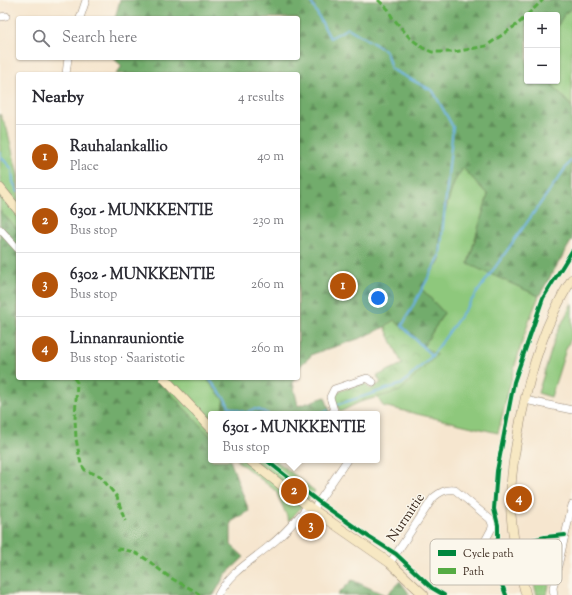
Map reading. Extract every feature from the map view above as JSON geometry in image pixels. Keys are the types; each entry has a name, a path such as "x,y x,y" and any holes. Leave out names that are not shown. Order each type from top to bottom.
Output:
{"main road":[{"path":"0,188 16,208"},
{"path":"515,539 511,499 516,445 525,400 538,349 555,308 572,279"},
{"path":"166,380 208,425"},
{"path":"253,463 311,508 390,563 424,595"},
{"path":"524,585 526,595"}],"street":[{"path":"81,16 86,0"},
{"path":"66,72 68,60"},
{"path":"0,229 16,247"},
{"path":"334,411 330,398 334,389 367,378 373,382"},
{"path":"525,400 572,410"},
{"path":"218,595 226,581 233,574 269,546 311,508 345,463"},
{"name":"Nurmitie","path":"390,563 433,498 439,492 455,490 490,519 492,528 486,539"},
{"path":"562,548 572,504"},
{"path":"554,585 554,595"}],"green space":[{"path":"120,0 572,0 572,7 560,22 560,12 524,12 524,84 552,84 572,107 572,240 539,296 468,264 488,195 463,168 454,182 440,228 440,260 421,288 444,313 423,347 394,320 385,327 361,338 313,354 300,367 300,72 118,72 122,66 115,60 300,60 300,16 116,16"},
{"path":"572,7 572,107 552,84 560,84 560,22"},
{"path":"0,114 7,129 16,167 16,228 0,211"},
{"path":"463,168 488,195 468,263 539,296 521,347 498,433 383,406 377,397 400,390 436,355 423,347 444,313 421,288 440,260 440,228 454,182"},
{"path":"0,211 16,228 16,380 158,380 208,434 208,463 231,463 249,511 231,522 231,545 244,557 225,575 214,595 0,595"},
{"path":"572,303 572,336 566,349 551,397 538,393 556,335"},
{"path":"394,320 423,347 437,355 400,391 360,402 340,411 334,398 337,392 365,383 370,389 381,383 377,376 402,364 385,327"},
{"path":"158,380 208,380 224,401 222,411 208,411 208,434"},
{"path":"208,380 294,380 293,383 298,406 325,397 330,411 222,411 224,401"},
{"path":"240,463 279,463 315,491 289,521 276,491"},
{"path":"352,580 385,595 337,595"},
{"path":"400,581 410,595 386,595"},
{"path":"534,585 549,585 547,595 537,595"}],"waterway":[{"path":"310,0 330,38 348,28 386,51 391,69 433,91 453,127 440,256 402,326 432,356"},
{"path":"0,153 2,158 12,169 13,182 16,188"},
{"path":"336,405 402,384 432,356 572,159"},
{"path":"210,380 225,399 229,407 240,411"},
{"path":"249,411 255,409 261,411"}],"marked path":[{"path":"378,0 388,9 392,17 409,37 423,48 432,52 454,52 486,46 518,24 524,18"},
{"path":"530,12 543,0"},
{"path":"76,380 77,382 75,419 76,439 81,464 85,470 100,476 117,497 125,521"},
{"path":"117,549 125,550 138,555 168,576 200,595"}],"cycle path":[{"path":"497,539 498,525 494,509 497,471 514,382 543,298 572,251"},
{"path":"270,463 319,502 396,554 432,588 444,595"},
{"path":"536,539 565,535"},
{"path":"502,585 506,595"}],"place":[{"name":"Rauhalankallio","path":"343,286"},
{"name":"6301 - MUNKKENTIE","path":"294,491"},
{"name":"Linnanrauniontie","path":"519,499"},
{"name":"6302 - MUNKKENTIE","path":"311,526"}]}
